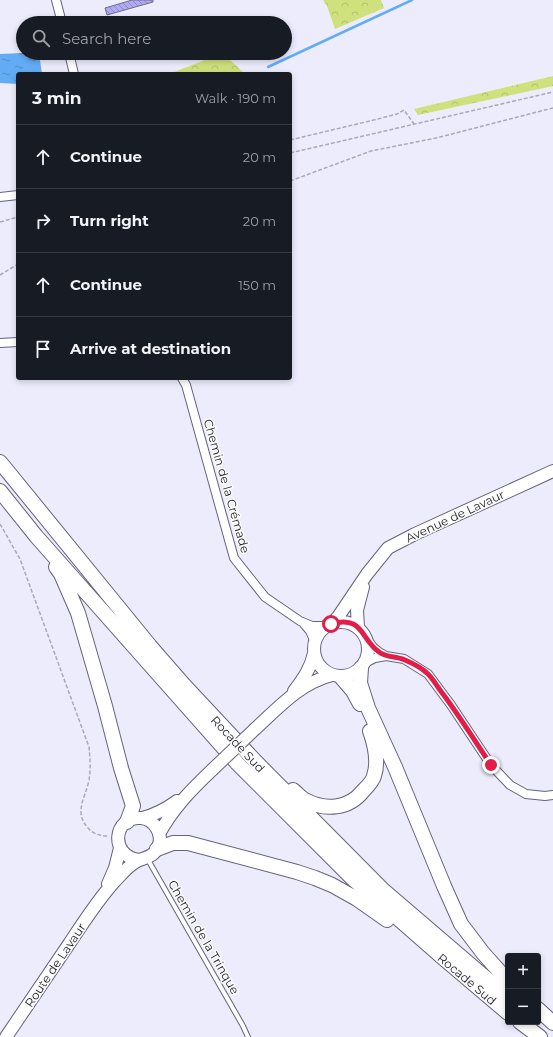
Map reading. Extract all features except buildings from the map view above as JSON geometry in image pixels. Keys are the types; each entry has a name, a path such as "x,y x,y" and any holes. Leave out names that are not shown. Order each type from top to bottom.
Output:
{"highway":[{"name":"Rocade Sud","path":"0,462 154,652 256,762 382,889 505,993"},
{"name":"Rocade Sud","path":"0,491 36,536 237,763 352,879 505,1010"},
{"path":"36,536 61,574 78,613 132,806 127,822"},
{"path":"363,665 360,683 368,708 395,767 461,924 483,953 505,978"},
{"path":"256,762 305,800 324,807 342,806 357,798 374,777 376,760 375,747 362,708 354,692 337,676"},
{"path":"148,856 173,843 188,843 315,878 332,885 357,899 442,957"},
{"path":"541,1012 553,1022"},
{"path":"541,1019 553,1028"},
{"path":"524,1025 540,1037"}],"main road":[{"name":"Avenue de Lavaur","path":"328,625 341,613 367,574 388,548 415,534 553,471"},
{"path":"159,834 171,813 186,795 290,697 317,680 337,676 348,676 356,672 363,665 368,655 368,647 366,639 358,627 357,610 367,574"},
{"path":"290,697 308,673 311,666 317,636 328,625 345,622 358,627"},
{"path":"314,648 316,660 320,667 337,676"},
{"path":"103,894 115,868 121,828 132,819 150,816 161,811 186,795"},
{"path":"103,894 123,872 148,856 160,839 155,825 142,818"},
{"path":"119,842 128,857 148,856"},
{"name":"Route de Lavaur","path":"5,1037 103,894"}],"street":[{"path":"56,0 60,16"},
{"path":"71,60 74,72"},
{"path":"0,197 16,195"},
{"path":"0,343 16,342"},
{"name":"Chemin de la Crémade","path":"183,380 186,385 234,558 265,597 300,621"},
{"path":"300,621 312,626 328,625"},
{"path":"300,621 310,631 314,648"},
{"path":"366,639 373,647 386,656"},
{"path":"363,665 375,658 386,656 404,659 428,674 451,705 491,765 510,785 526,794 545,796 553,795"}],"lane":[{"name":"Chemin de la Trinque","path":"148,856 243,1026 247,1037"},
{"path":"0,1031 5,1037"}],"path":[{"path":"292,153 553,92"},
{"path":"292,180 366,152 436,138 553,108"},
{"path":"292,140 397,114 404,110 414,124"},
{"path":"0,222 16,218"},
{"path":"0,275 16,265"},
{"path":"0,524 20,559 89,747 91,765 89,782 80,812 83,823 91,831 119,842"}],"green space":[{"path":"323,0 381,0 384,8 335,29 327,6"},
{"path":"205,60 230,60 243,72 174,72"},
{"path":"553,76 553,86 418,115 414,109"}],"water":[{"path":"16,53 16,60 40,60 42,72 16,72 16,84 0,83 0,54"}],"waterway":[{"path":"292,56 412,0"},
{"path":"268,67 283,60"}],"route":[{"path":"331,624 345,622 358,627 363,632 369,643 379,652 386,656 404,659 428,674 451,705 491,765"}]}
